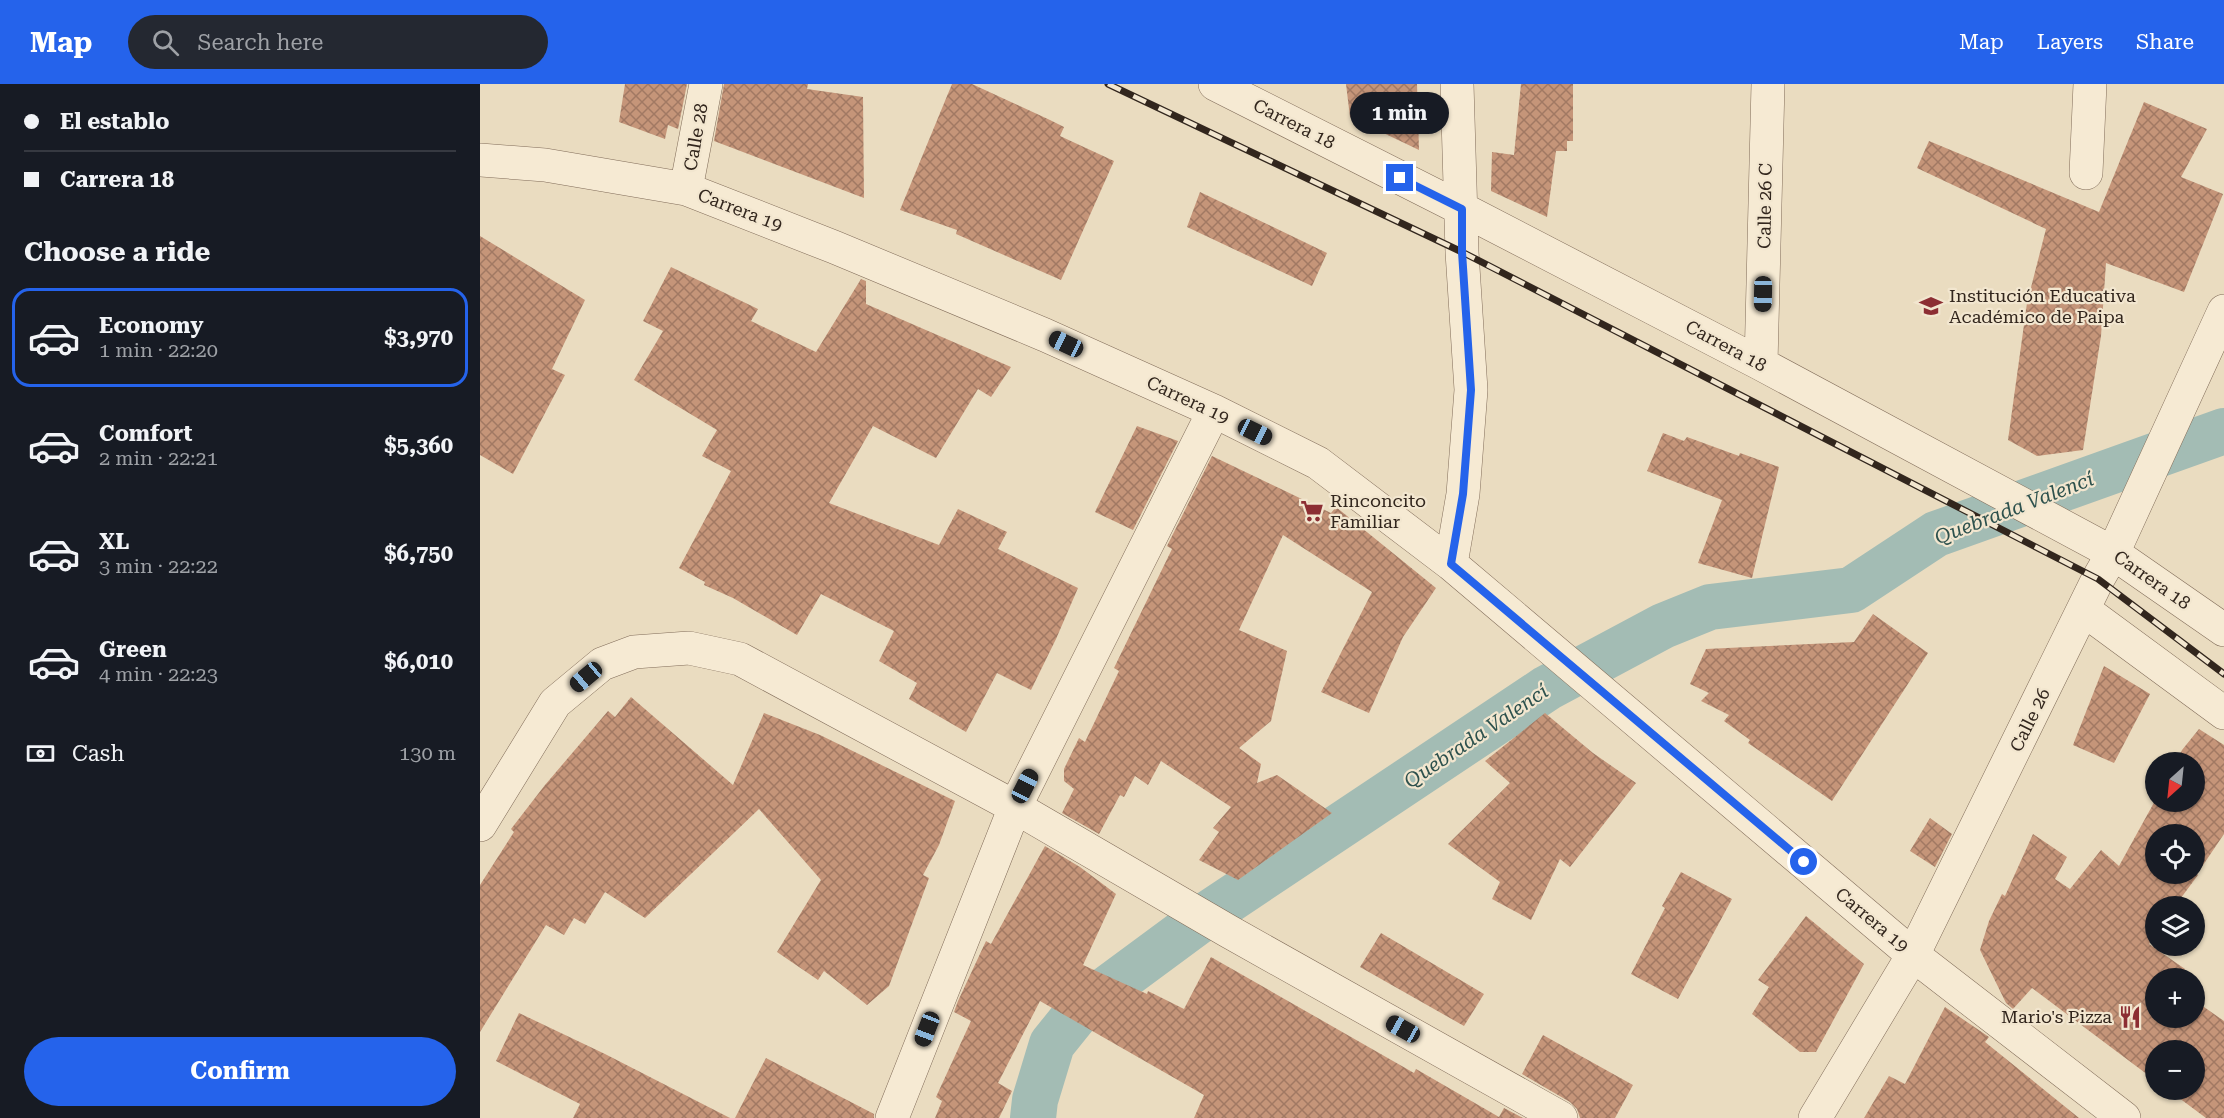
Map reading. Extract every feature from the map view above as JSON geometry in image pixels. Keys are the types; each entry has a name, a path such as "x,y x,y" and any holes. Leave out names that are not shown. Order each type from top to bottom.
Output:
{"street":[{"name":"Calle 28","path":"686,189 706,84"},
{"name":"Carrera 18","path":"1215,84 1761,364 2113,553 2224,630"},
{"path":"1451,564 1463,494 1471,390 1462,252 1456,84"},
{"name":"Calle 26 C","path":"1761,364 1768,84"},
{"path":"2086,173 2090,84"},
{"name":"Carrera 19","path":"480,160 545,165 686,189 834,247 1045,335 1214,411 1318,463 1451,564 1913,955 2124,1118"},
{"name":"Calle 26","path":"1815,1118 1913,955 2113,553 2224,311"},
{"path":"892,1118 1015,807 1214,411"},
{"path":"2084,610 2224,713"},
{"path":"480,825 555,704 602,664 634,652 689,648 740,659 1015,807 1228,931 1561,1118"}],"building":[{"path":"625,84 687,84 678,129 668,125 665,139 619,122"},
{"path":"724,84 808,84 807,89 863,97 864,198 714,141"},
{"path":"952,84 972,84 1050,120 1064,127 1060,136 1114,161 1061,280 956,234 957,230 900,210"},
{"path":"1346,84 1417,84 1419,150 1350,117"},
{"path":"1521,84 1573,84 1573,141 1567,141 1567,151 1556,151 1547,217 1491,191 1492,152 1514,155"},
{"path":"2144,102 2207,129 2181,177 2223,194 2184,292 2106,263 2101,336 2083,450 2037,456 2008,440 2027,303 2046,229 1917,168 1929,141 2099,212"},
{"path":"1200,192 1327,253 1312,286 1187,227"},
{"path":"480,236 585,300 552,369 565,375 513,474 480,455"},
{"path":"671,267 758,309 751,321 816,352 861,279 866,281 866,304 1011,367 991,397 978,389 936,458 873,426 829,503 939,545 958,509 1007,532 998,549 1078,588 1031,690 997,673 966,732 909,699 917,683 879,661 894,631 821,594 797,635 733,598 704,585 705,582 679,568 731,471 702,456 717,430 634,380 663,331 643,321"},
{"path":"1137,426 1178,441 1133,530 1095,512"},
{"path":"1663,433 1684,441 1687,437 1739,456 1740,453 1779,467 1752,578 1698,563 1722,500 1647,471"},
{"path":"1212,456 1331,513 1336,507 1436,588 1403,637 1369,713 1321,692 1372,592 1283,535 1239,630 1287,651 1271,721 1239,748 1261,764 1257,783 1277,775 1332,813 1238,880 1199,860 1219,832 1213,828 1231,807 1161,761 1148,785 1135,776 1124,797 1120,795 1099,834 1062,813 1074,789 1064,781 1064,769 1079,738 1085,742 1119,671 1114,668 1172,549 1167,546"},
{"path":"1873,614 1928,653 1832,801 1748,743 1750,740 1724,721 1729,715 1701,701 1709,693 1690,684 1706,649 1854,642"},
{"path":"2104,666 2150,694 2114,763 2073,745"},
{"path":"631,697 733,785 764,713 820,735 955,801 939,845 923,875 929,878 889,986 867,1005 824,971 818,980 777,952 821,880 759,809 645,918 605,892 585,924 574,918 564,935 546,925 480,1032 480,885 514,832 511,829 545,785 608,711 615,717"},
{"path":"1545,713 1593,753 1636,783 1570,867 1560,859 1531,920 1492,899 1500,882 1448,844 1510,783 1485,761"},
{"path":"2199,729 2224,745 2224,834 2205,862 2205,824 2145,824 2145,884 2191,884 2182,896 2145,896 2145,956 2166,956 2184,968 2145,968 2145,1028 2205,1028 2205,1008 2224,1021 2224,1118 2206,1118 2182,1100 2205,1100 2205,1040 2145,1040 2145,1073 2032,988 2013,1009 2006,1003 1980,950 1989,921 2002,894 2005,896 2033,834 2067,857 2055,879 2070,889 2101,850 2119,866 2149,812 2205,812 2205,752 2181,752"},
{"path":"1930,818 1952,834 1935,867 1910,851"},
{"path":"1045,846 1080,867 1116,894 1083,965 1147,994 1148,991 1184,1009 1211,957 1414,1073 1416,1069 1499,1117 1504,1108 1523,1118 1194,1118 1204,1095 1040,1001 998,1083 1012,1091 999,1118 935,1118 942,1101 936,1097 971,1021 954,1012 958,1001 986,941 991,944"},
{"path":"1681,872 1732,899 1678,999 1631,974 1665,908 1662,906"},
{"path":"1806,916 1864,964 1816,1052 1800,1052 1752,1014 1769,987 1758,980"},
{"path":"1381,933 1484,994 1464,1026 1360,967"},
{"path":"1945,1007 1989,1037 1985,1042 2079,1118 1864,1118 1889,1076 1905,1084"},
{"path":"519,1013 730,1118 573,1118 580,1104 496,1061"},
{"path":"1543,1035 1633,1085 1615,1118 1580,1118 1577,1109 1570,1102 1522,1074"},
{"path":"766,1058 874,1114 874,1118 735,1118"}],"waterway":[{"name":"Quebrada Valencí","path":"1033,1118 1035,1100 1052,1044 1081,1008 1211,912 1547,688 1663,626 1710,607 1851,590 1936,534 2224,431"}],"railway":[{"path":"1108,84 1462,252 2098,579 2224,674"}],"place":[{"name":"Institución Educativa Académico de Paipa","path":"1931,306"},
{"name":"Rinconcito Familiar","path":"1312,511"},
{"name":"Mario's Pizza","path":"2130,1017"}],"route":[{"path":"1400,178 1462,209 1462,252 1471,390 1463,494 1451,564 1804,862"}]}
